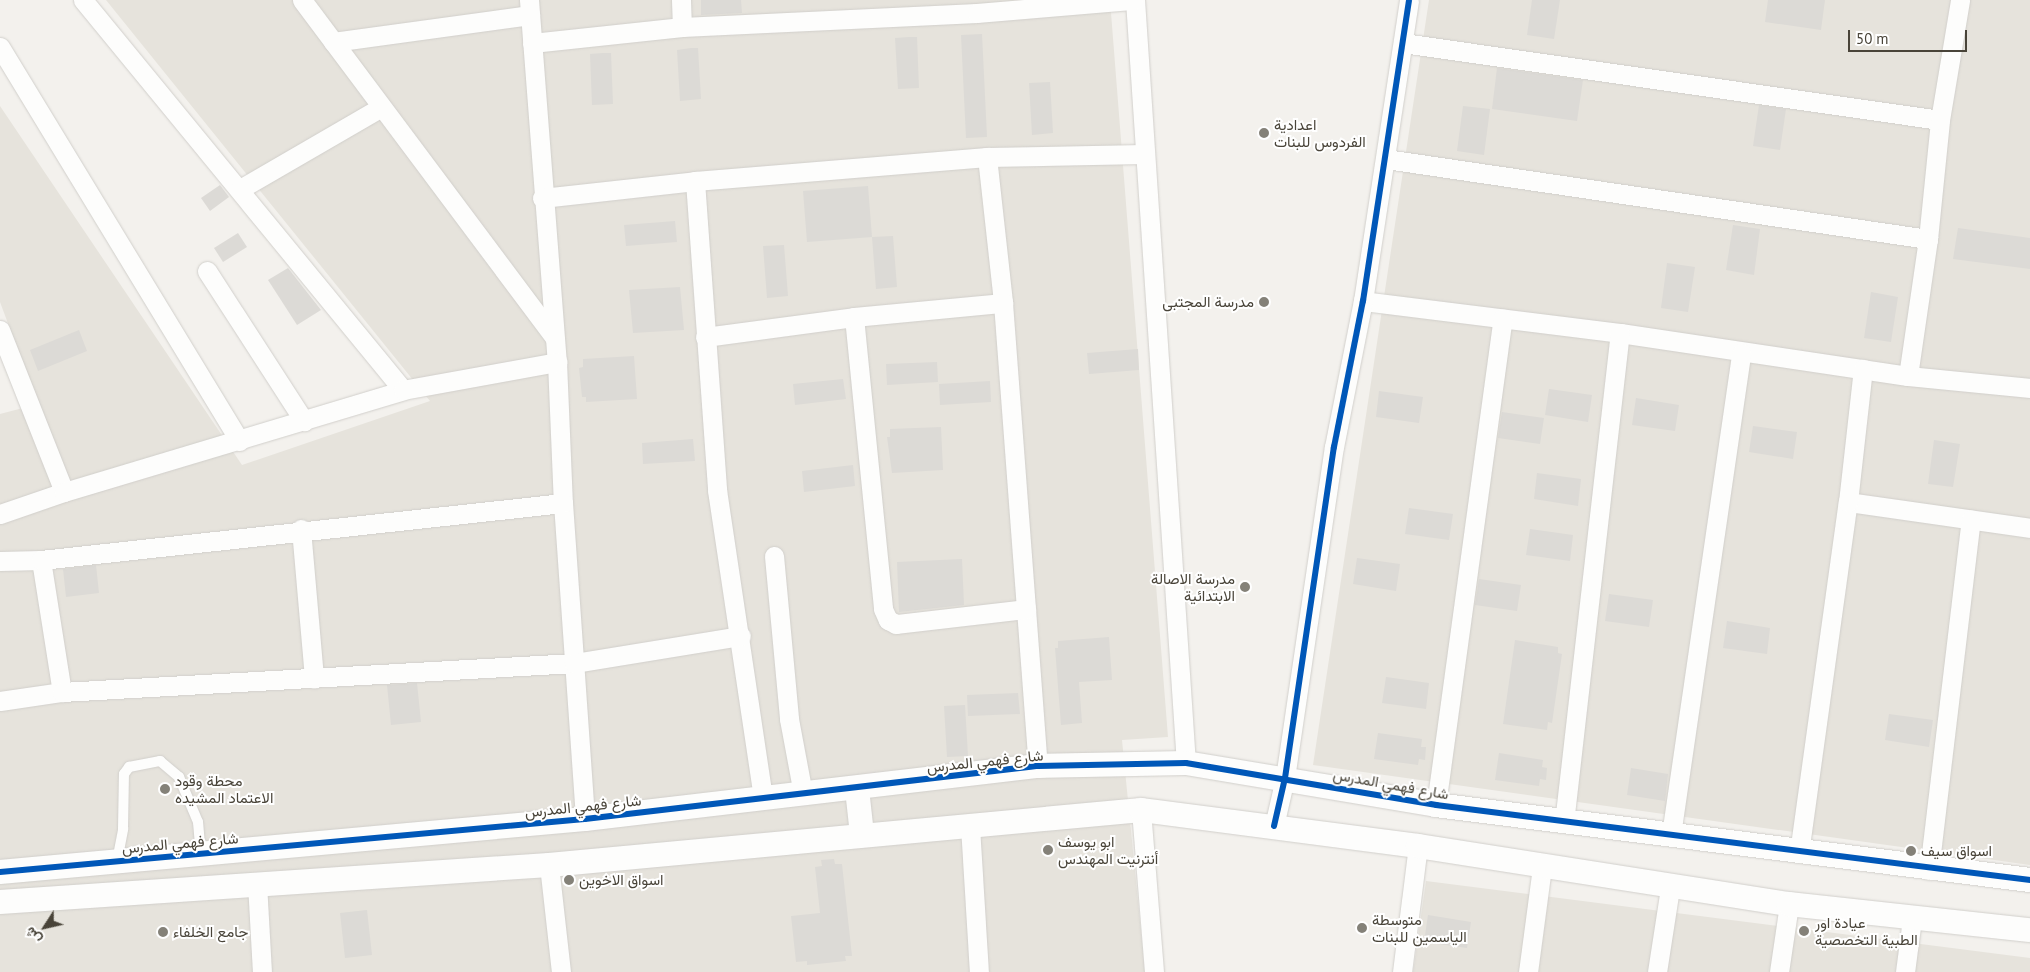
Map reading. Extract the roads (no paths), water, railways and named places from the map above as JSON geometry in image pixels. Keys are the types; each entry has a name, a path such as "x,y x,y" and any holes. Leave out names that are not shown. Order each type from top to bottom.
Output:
{"street":[{"path":"83,0 403,390"},
{"path":"302,0 380,108 554,337"},
{"path":"680,0 682,27"},
{"path":"532,43 682,27 976,6 1134,0 1186,763"},
{"path":"1274,826 1286,778 1334,447 1363,301 1409,0"},
{"path":"1908,376 1928,239 1940,120 1960,0"},
{"path":"333,42 530,7 542,198 557,362 563,503 586,819"},
{"path":"1403,43 1940,120"},
{"path":"0,47 240,441"},
{"path":"240,189 380,108"},
{"path":"542,198 695,181 987,157 1144,154"},
{"path":"987,157 1003,303 1038,766"},
{"path":"1386,160 1928,239"},
{"path":"695,181 717,490 741,636 763,796"},
{"path":"207,271 304,421"},
{"path":"1363,301 1620,333 1741,353 1908,376 2030,388"},
{"path":"705,336 854,317 1003,303"},
{"path":"854,317 883,609 888,620 896,624 1026,609"},
{"path":"1436,805 1503,319"},
{"path":"0,330 64,492"},
{"path":"1564,823 1620,333"},
{"path":"1671,835 1741,353"},
{"path":"0,514 64,492 240,441 403,390 557,362"},
{"path":"1799,853 1848,502 1863,370"},
{"path":"1848,502 2030,528"},
{"path":"0,561 41,560 301,529 563,503"},
{"path":"1929,870 1971,520"},
{"path":"301,529 314,678"},
{"path":"774,556 789,720 803,794"},
{"path":"41,560 62,692"},
{"path":"0,701 62,692 574,664 741,636"},
{"name":"شارع فهمي المدرس","path":"1,868 201,854 586,819 763,796 857,789 1038,766 1186,763 1286,778 1436,805 1564,823 1671,835 1929,870 2030,880"},
{"path":"857,789 862,834"},
{"path":"1140,810 1154,972"},
{"path":"0,902 257,883 548,865 862,834 1140,810 1418,846 1670,888 1912,919 2030,930"},
{"path":"970,826 976,972"},
{"path":"1402,972 1418,846"},
{"path":"548,865 562,972"},
{"path":"1528,972 1542,867"},
{"path":"257,883 262,972"},
{"path":"1657,972 1670,888"},
{"path":"1779,972 1789,904"},
{"path":"1905,972 1912,919"}],"lane":[{"path":"117,861 123,829 124,774 129,767 160,761 180,776 198,822 201,854"}],"place":[{"name":"اعدادية الفردوس للبنات","path":"1264,133"},
{"name":"مدرسة المجتبى","path":"1264,302"},
{"name":"مدرسة الاصالة الابتدائية","path":"1245,587"},
{"name":"محطة وقود الاعتماد المشيده","path":"165,789"},
{"name":"ابو يوسف أنترنيت المهندس","path":"1048,850"},
{"name":"اسواق سيف","path":"1911,851"},
{"name":"اسواق الاخوين","path":"569,880"},
{"name":"متوسطة الياسمين للبنات","path":"1362,928"},
{"name":"عيادة اور الطبية التخصصية","path":"1804,931"},
{"name":"جامع الخلفاء","path":"163,932"}]}
